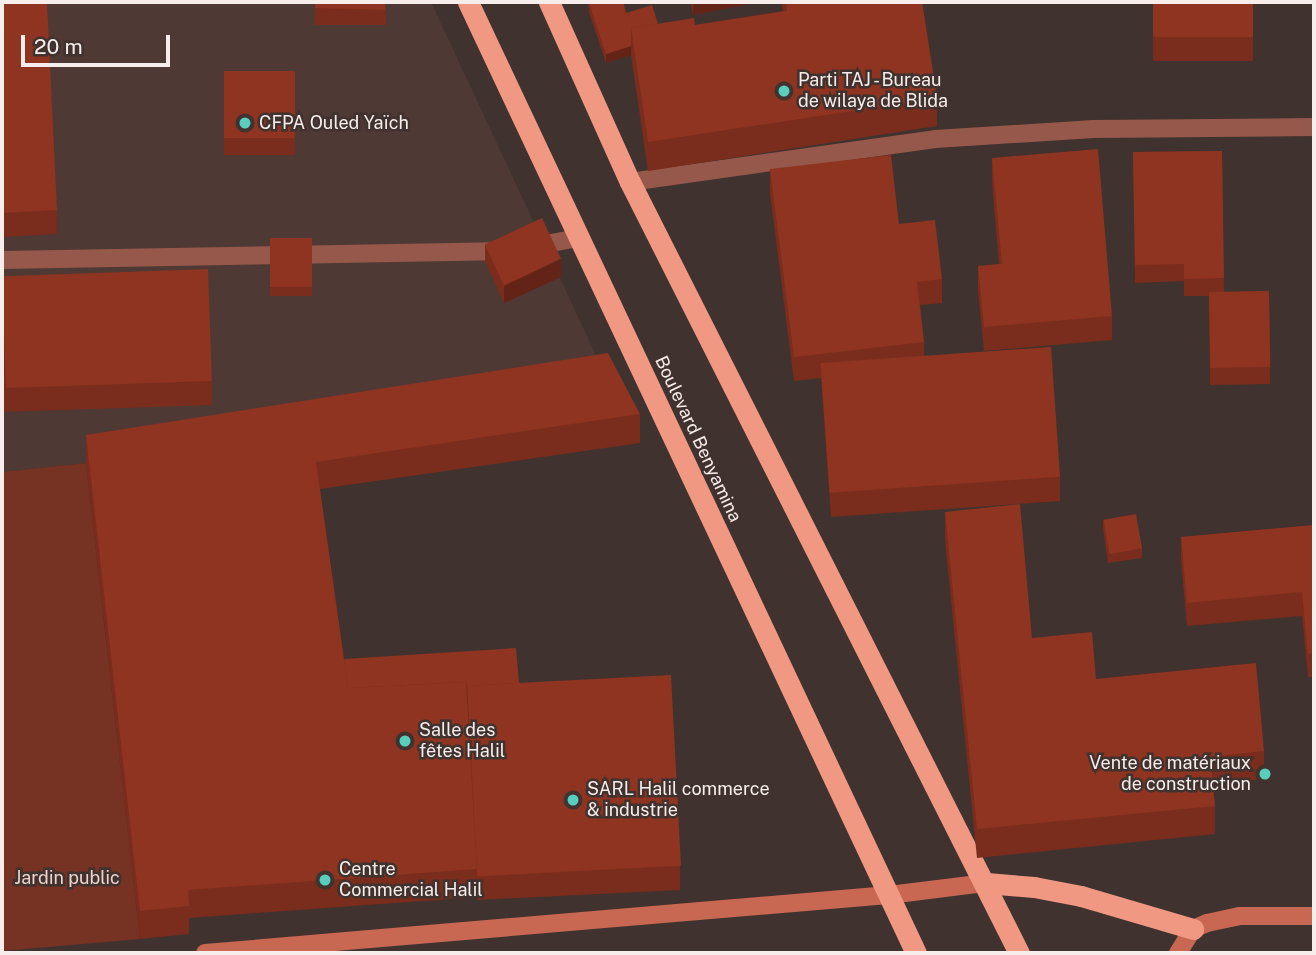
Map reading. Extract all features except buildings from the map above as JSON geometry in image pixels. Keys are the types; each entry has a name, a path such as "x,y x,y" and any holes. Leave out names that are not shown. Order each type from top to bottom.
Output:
{"highway":[{"name":"Boulevard Benyamina","path":"468,2 913,946"},
{"path":"549,2 630,182 1019,953"},
{"path":"986,883 1034,887 1081,896 1193,929"}],"street":[{"path":"630,182 935,139 1094,129 1314,127"},
{"path":"2,260 509,251 578,238"},
{"path":"205,953 889,895 986,883"},
{"path":"1178,953 1193,929 1238,916 1314,916"},
{"path":"913,946 929,953"}],"shaded area":[{"name":"CFPA Ouled Yaïch","path":"2,2 431,2 608,381 86,463 2,472"}],"green space":[{"name":"Jardin public","path":"86,463 140,939 2,951 2,472"}],"place":[{"name":"Parti TAJ - Bureau de wilaya de Blida","path":"784,91"},
{"name":"CFPA Ouled Yaïch","path":"245,123"},
{"name":"Salle des fêtes Halil","path":"405,741"},
{"name":"Vente de matériaux de construction","path":"1265,774"},
{"name":"SARL Halil commerce & industrie","path":"573,800"},
{"name":"Centre Commercial Halil","path":"325,880"}]}
